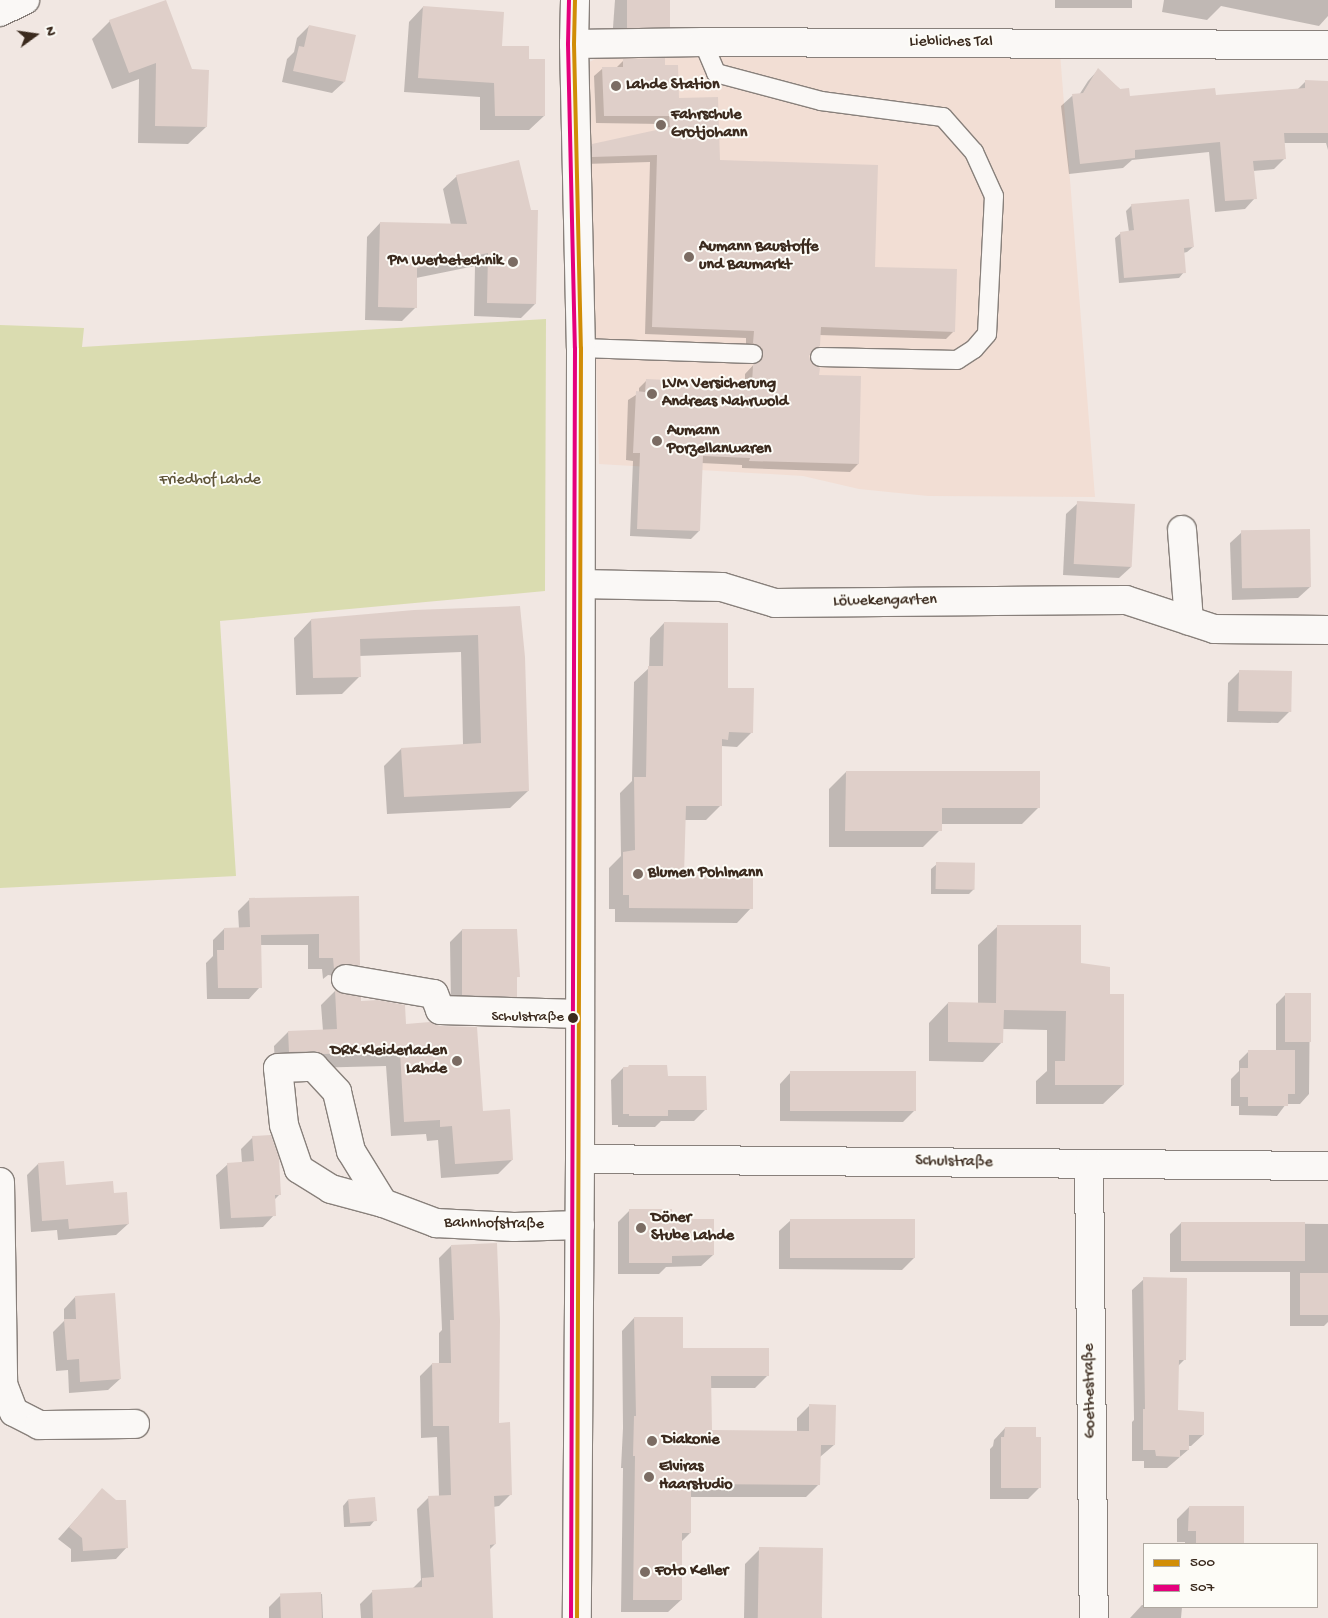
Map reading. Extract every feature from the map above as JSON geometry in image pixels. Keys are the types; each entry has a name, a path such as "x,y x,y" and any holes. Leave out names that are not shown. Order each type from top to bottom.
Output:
{"street":[{"path":"0,12 25,0"},
{"path":"575,0 574,44 580,348 580,1225 577,1618"},
{"name":"Liebliches Tal","path":"574,44 703,42 1328,45"},
{"path":"1182,530 1189,621"},
{"name":"Löwekengarten","path":"580,584 722,587 775,603 1126,600 1214,629 1328,630"},
{"path":"346,978 434,994 440,1010 580,1014"},
{"name":"Bahnhofstraße","path":"383,1203 351,1151 337,1092 314,1067 278,1068 284,1125 300,1169 330,1190 383,1203 436,1223 514,1227 580,1225"},
{"name":"Schulstraße","path":"580,1159 1328,1166"},
{"name":"Goethestraße","path":"1089,1164 1094,1618"},
{"path":"0,1182 4,1384 7,1419 38,1425 135,1424"}],"lane":[{"path":"703,42 716,73 821,101 943,117 974,152 994,196 987,334 974,350 957,360 820,357"},
{"path":"580,348 753,354"}],"shaded area":[{"path":"612,51 1060,53 1095,497 928,496 859,489 803,476 599,464 587,63"}],"green space":[{"name":"Friedhof Lahde","path":"546,319 545,591 220,621 236,876 0,888 0,325 84,328 82,347"}],"building":[{"path":"166,0 192,69 209,70 207,127 155,126 156,63 129,73 109,20"},
{"path":"627,0 670,0 670,28 627,28"},
{"path":"423,6 504,12 502,46 529,46 529,59 545,59 545,116 495,116 494,83 418,78"},
{"path":"309,25 356,35 345,82 293,71 299,46 304,47"},
{"path":"665,58 665,65 678,65 679,98 718,97 720,160 878,165 875,267 957,269 955,332 821,327 820,346 814,348 809,356 811,362 820,368 819,375 861,376 859,464 749,461 750,458 703,456 700,531 637,529 640,453 633,453 636,391 645,392 646,379 752,384 753,365 762,360 763,349 753,343 754,331 652,327 657,155 592,157 592,144 670,127 669,116 604,116 602,67 623,67 623,59"},
{"path":"1098,68 1120,89 1129,88 1130,96 1215,88 1216,95 1305,88 1305,80 1328,81 1328,133 1284,133 1286,159 1253,161 1257,199 1225,201 1220,142 1135,150 1135,158 1080,164 1072,94 1083,93"},
{"path":"519,160 531,210 538,210 536,304 487,303 488,253 417,268 417,308 378,307 380,222 467,224 456,175"},
{"path":"1189,199 1194,247 1184,248 1186,273 1124,278 1120,232 1134,230 1131,204"},
{"path":"1077,501 1135,504 1132,567 1074,564"},
{"path":"1310,529 1311,587 1242,588 1241,530"},
{"path":"520,606 525,657 529,791 404,797 401,748 481,743 478,635 360,639 361,677 313,678 311,619 414,610"},
{"path":"664,622 728,623 728,688 754,688 753,733 729,732 728,740 722,739 722,806 686,806 684,875 753,876 753,909 629,908 629,895 623,895 623,852 635,850 634,777 646,777 648,666 663,666"},
{"path":"1239,670 1292,671 1291,712 1238,711"},
{"path":"846,771 1040,771 1040,808 942,808 942,831 845,831"},
{"path":"936,862 975,863 975,890 936,889"},
{"path":"359,896 360,966 341,964 334,969 333,958 319,958 319,934 261,935 262,988 218,988 217,950 224,950 224,928 250,927 249,898"},
{"path":"997,925 1081,925 1081,963 1110,967 1110,994 1124,994 1124,1085 1055,1085 1055,1061 1065,1061 1066,1011 1004,1010 1003,1043 948,1042 948,1002 996,1003"},
{"path":"462,929 517,929 520,977 517,977 517,997 462,995"},
{"path":"335,990 343,994 361,997 361,1001 378,1000 405,1005 406,1024 430,1022 440,1026 477,1027 483,1111 510,1109 513,1160 455,1164 452,1126 440,1127 440,1120 404,1122 400,1052 323,1054 314,1051 289,1052 288,1031 337,1029"},
{"path":"1285,993 1311,993 1311,1042 1285,1042"},
{"path":"1248,1050 1295,1050 1295,1094 1288,1094 1288,1106 1248,1106 1248,1097 1240,1097 1240,1068 1248,1068"},
{"path":"629,1065 667,1065 668,1076 706,1076 707,1110 668,1110 668,1116 629,1116 629,1114 623,1114 623,1067 628,1067"},
{"path":"790,1071 916,1071 916,1111 790,1111"},
{"path":"271,1135 279,1158 281,1195 275,1195 276,1216 231,1218 227,1163 254,1161 252,1136"},
{"path":"64,1161 66,1185 113,1181 114,1193 127,1192 129,1224 69,1229 68,1219 42,1221 38,1163"},
{"path":"629,1209 672,1209 672,1219 714,1219 714,1255 672,1256 672,1263 629,1263"},
{"path":"790,1219 915,1219 915,1258 790,1258"},
{"path":"1181,1222 1305,1222 1305,1261 1181,1261"},
{"path":"497,1243 500,1320 499,1423 510,1422 512,1495 494,1496 496,1544 490,1545 493,1618 373,1618 372,1590 422,1587 422,1578 434,1577 428,1496 451,1495 449,1426 433,1426 432,1363 451,1363 450,1320 454,1320 451,1245"},
{"path":"1300,1273 1328,1273 1328,1315 1300,1315"},
{"path":"1143,1277 1187,1278 1186,1360 1179,1360 1178,1410 1204,1412 1204,1435 1189,1435 1189,1450 1180,1450 1180,1457 1156,1456 1155,1450 1143,1450 1143,1409 1145,1409"},
{"path":"115,1293 121,1379 80,1382 79,1359 67,1360 64,1319 76,1319 75,1296"},
{"path":"634,1317 683,1317 683,1348 769,1348 769,1376 711,1376 712,1430 809,1431 809,1404 836,1405 835,1445 821,1445 820,1485 691,1484 691,1533 682,1533 682,1600 633,1600 635,1456 633,1456 634,1416 636,1416"},
{"path":"1005,1427 1036,1427 1036,1437 1041,1437 1041,1488 1001,1488 1001,1437 1004,1437"},
{"path":"102,1488 116,1500 126,1500 128,1548 83,1551 82,1538 69,1527"},
{"path":"375,1497 377,1521 350,1523 348,1499"},
{"path":"1189,1506 1244,1506 1244,1543 1196,1543 1196,1531 1188,1531"},
{"path":"759,1547 823,1548 822,1618 758,1618"},
{"path":"321,1592 322,1618 281,1618 280,1593"}],"transit line":[{"name":"507","path":"569,0 568,44 575,348 571,1618"},
{"name":"500","path":"575,0 574,44 581,348 577,1618"}],"place":[{"name":"Lahde Station","path":"616,86"},
{"name":"Fahrschule Grotjohann","path":"661,125"},
{"name":"Aumann Baustoffe und Baumarkt","path":"689,257"},
{"name":"PM Werbetechnik","path":"513,262"},
{"name":"LVM Versicherung Andreas Nahrwold","path":"652,394"},
{"name":"Aumann Porzellanwaren","path":"657,441"},
{"name":"Blumen Pohlmann","path":"638,874"},
{"name":"Schulstraße","path":"573,1018"},
{"name":"DRK Kleiderladen Lahde","path":"457,1061"},
{"name":"Döner Stube Lahde","path":"641,1228"},
{"name":"Diakonie","path":"652,1441"},
{"name":"Elviras Haarstudio","path":"649,1477"},
{"name":"Foto Keller","path":"645,1572"}]}
